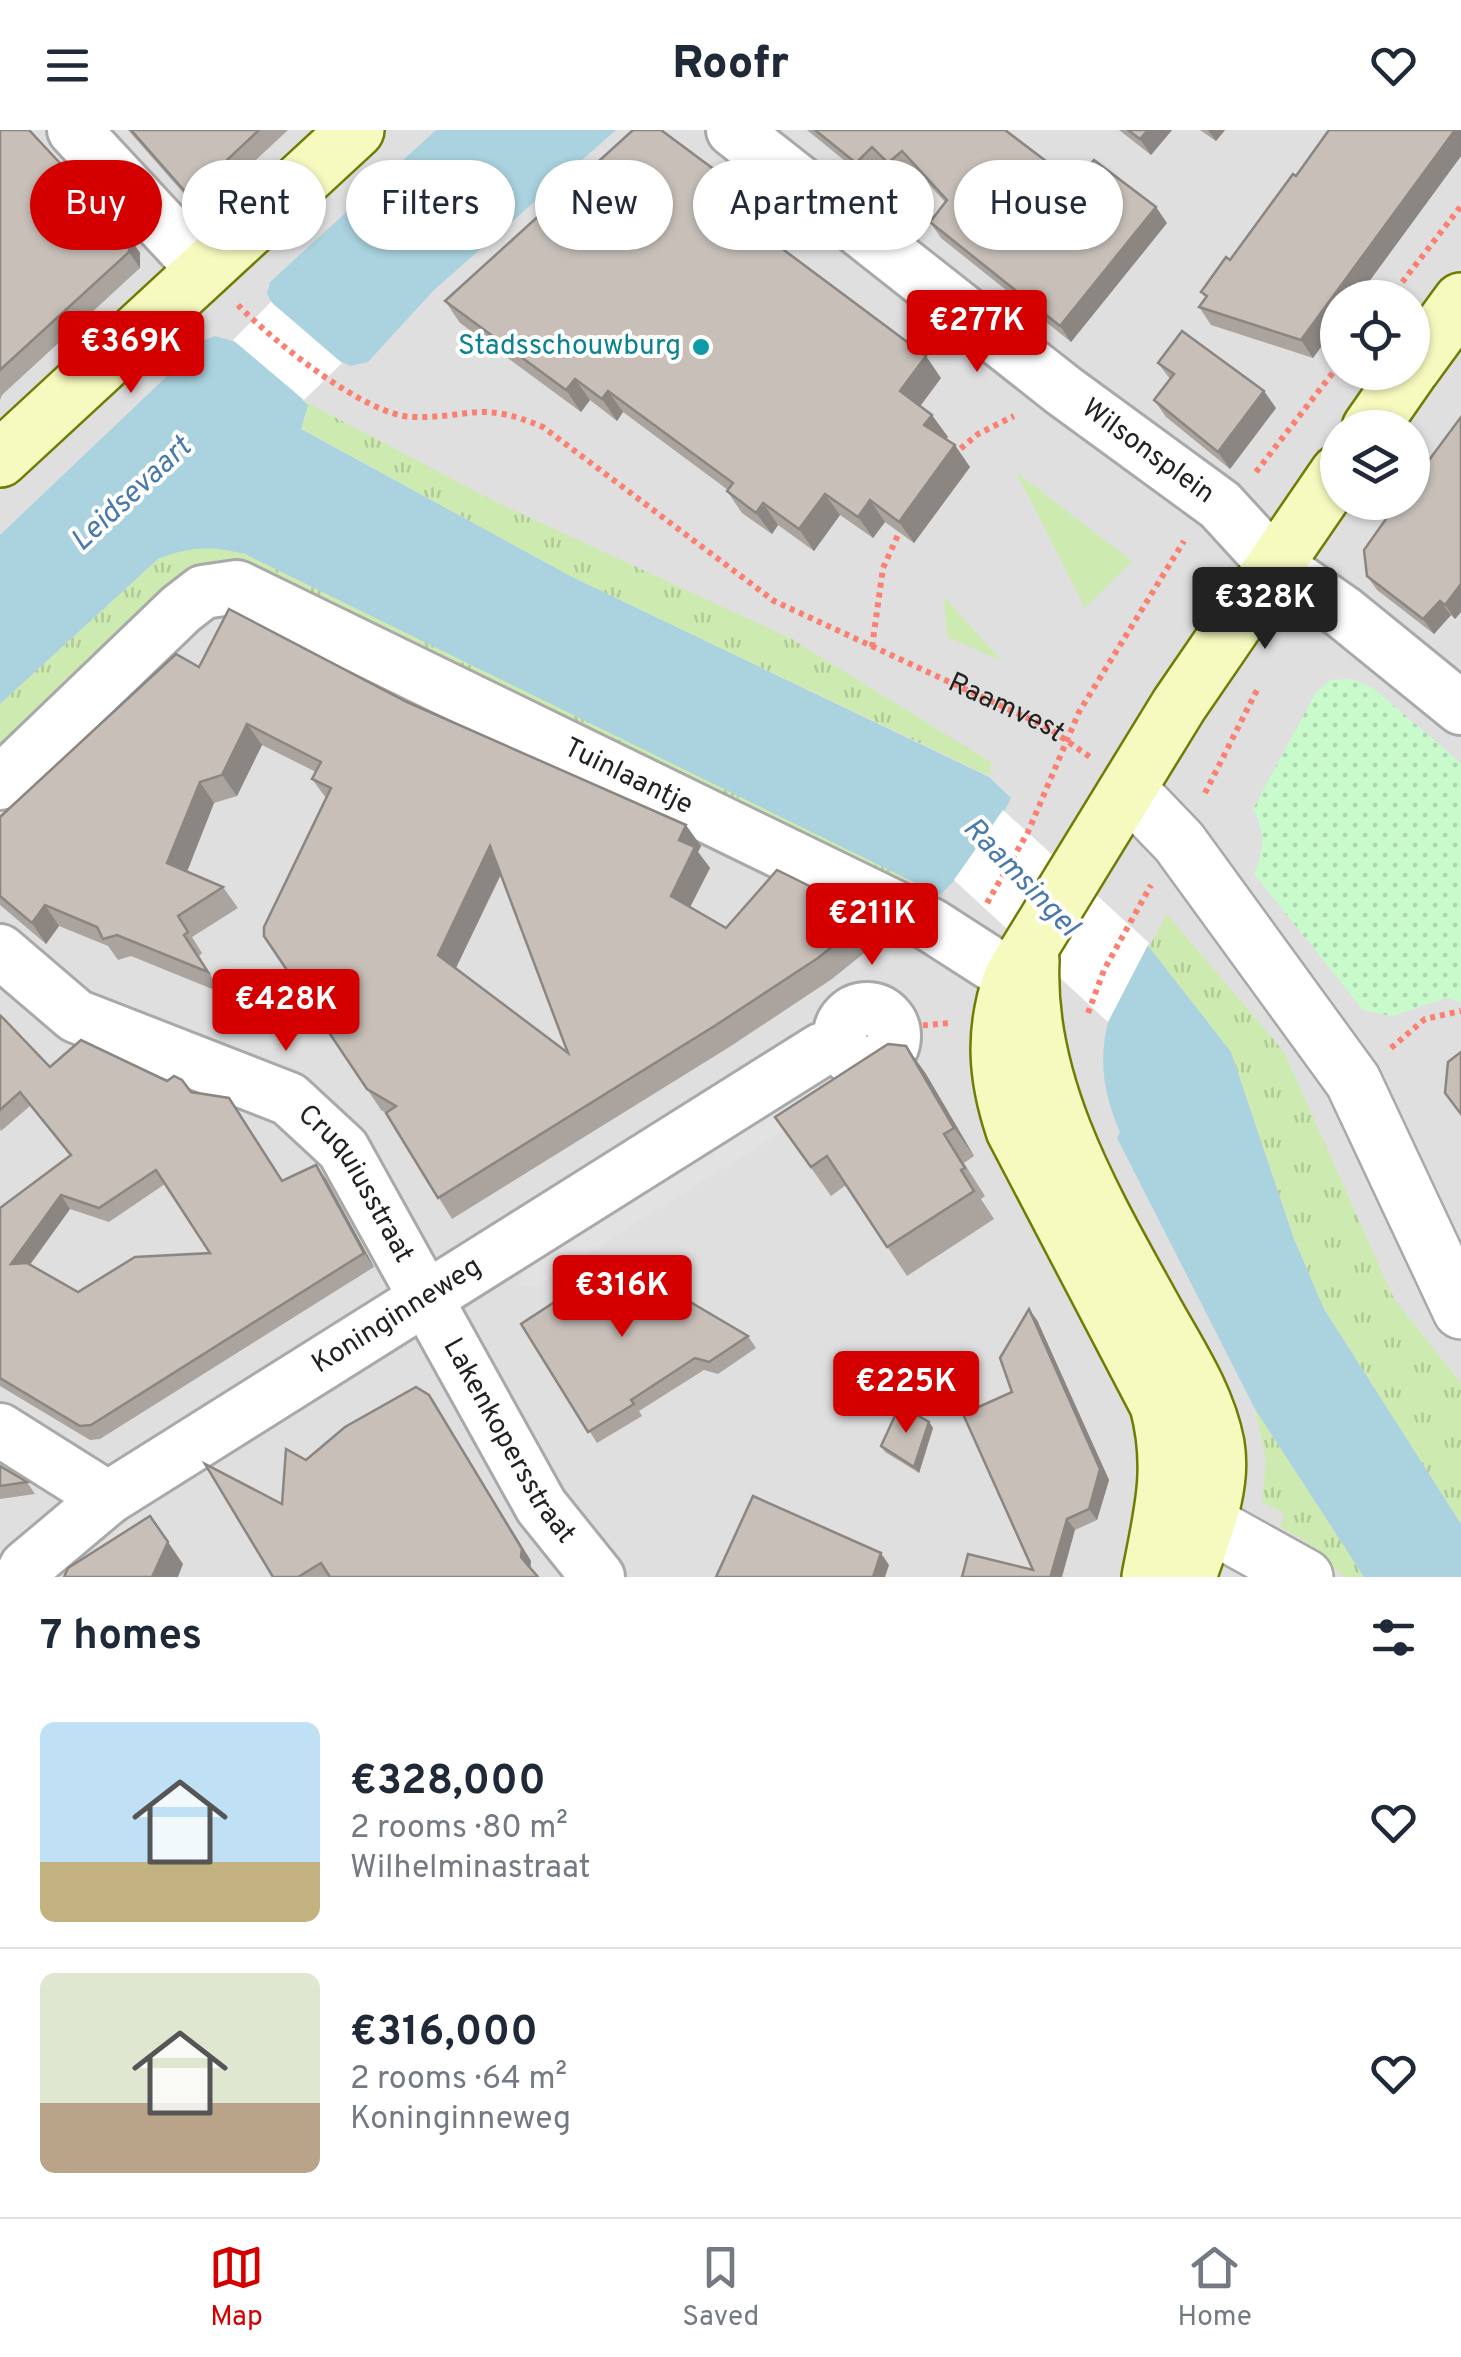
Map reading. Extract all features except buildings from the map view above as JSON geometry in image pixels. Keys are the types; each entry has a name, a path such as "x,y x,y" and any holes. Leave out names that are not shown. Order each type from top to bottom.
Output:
{"main road":[{"path":"0,459 356,130"},
{"path":"1430,344 1461,301"},
{"path":"1150,1577 1186,1509 1217,1481 1216,1446 1203,1400 1087,1188 1054,1105 1022,964 1178,704 1320,498"},
{"path":"1186,1509 1188,1577"}],"street":[{"path":"74,130 204,270"},
{"name":"Wilsonsplein","path":"733,130 1064,391 1220,505 1272,564 1343,612 1461,708"},
{"name":"Tuinlaantje","path":"0,783 181,608 202,592 237,587 931,925 1022,964"},
{"path":"1129,790 1179,842 1353,1082 1461,1311"},
{"name":"Cruquiusstraat","path":"0,951 76,1016 289,1099 342,1150 425,1300"},
{"name":"Koninginneweg","path":"20,1577 26,1567 108,1498 821,1050 841,1044 840,1031 846,1019 862,1009 882,1013 893,1028"},
{"name":"Lakenkopersstraat","path":"425,1300 541,1506 598,1577"},
{"path":"0,1430 108,1498"},
{"path":"1186,1509 1305,1577"}],"path":[{"path":"1404,280 1461,206"},
{"name":"Raamvest","path":"253,319 357,401 411,417 505,412 543,427 774,601 1068,740 1129,790"},
{"path":"946,466 978,434 1005,421"},
{"path":"872,647 883,568 904,524"},
{"path":"1179,842 1264,676"},
{"path":"984,908 1028,832 1068,740"},
{"path":"1090,1005 1129,925"},
{"path":"1353,1082 1425,1018 1461,1011"},
{"path":"893,1028 950,1023"}],"shaded area":[{"path":"0,130 1461,130 1461,1577 0,1577"},
{"path":"821,1076 810,1115 533,1287 519,1285 526,1263"}],"green space":[{"path":"302,400 496,502 790,638 992,763 989,776 574,578 300,428 306,418"},
{"path":"1016,472 1132,561 1085,608"},
{"path":"214,546 245,554 906,877 897,884 237,575 0,753 0,704 158,559 185,548"},
{"path":"944,597 1002,661 947,637"},
{"path":"1353,679 1373,688 1461,763 1461,1002 1446,998 1393,1016 1364,1011 1254,874 1262,841 1253,809 1316,692 1331,680"},
{"path":"1167,914 1284,1052 1394,1299 1461,1383 1461,1524 1324,1309 1294,1239 1231,1052 1149,947"},
{"path":"1255,1409 1364,1577 1344,1577 1304,1540 1280,1527 1284,1513 1262,1502 1266,1461"}],"water":[{"path":"436,130 616,130 582,160 535,160 535,201 515,219 515,160 403,160"},
{"path":"346,212 346,250 480,250 434,290 368,362 350,366 340,361 302,400 308,405 301,429 574,578 989,777 1011,798 1003,814 1149,947 1231,1052 1294,1239 1324,1309 1461,1524 1461,1577 1364,1577 1255,1409 1117,1138 1120,1132 1104,1076 1109,1018 956,879 940,895 233,551 191,550 158,559 0,704 0,535 205,340 215,336 236,342 273,304 267,294 270,282 305,250 326,250 326,231"}],"pier":[{"path":"271,302 342,363 304,400 233,340"},
{"path":"1003,810 1149,943 1108,1022 954,880"}],"place":[{"name":"Stadsschouwburg","path":"701,347"}],"water label":[{"name":"Leidsevaart","path":"132,495"},
{"name":"Raamsingel","path":"1020,878"}]}
